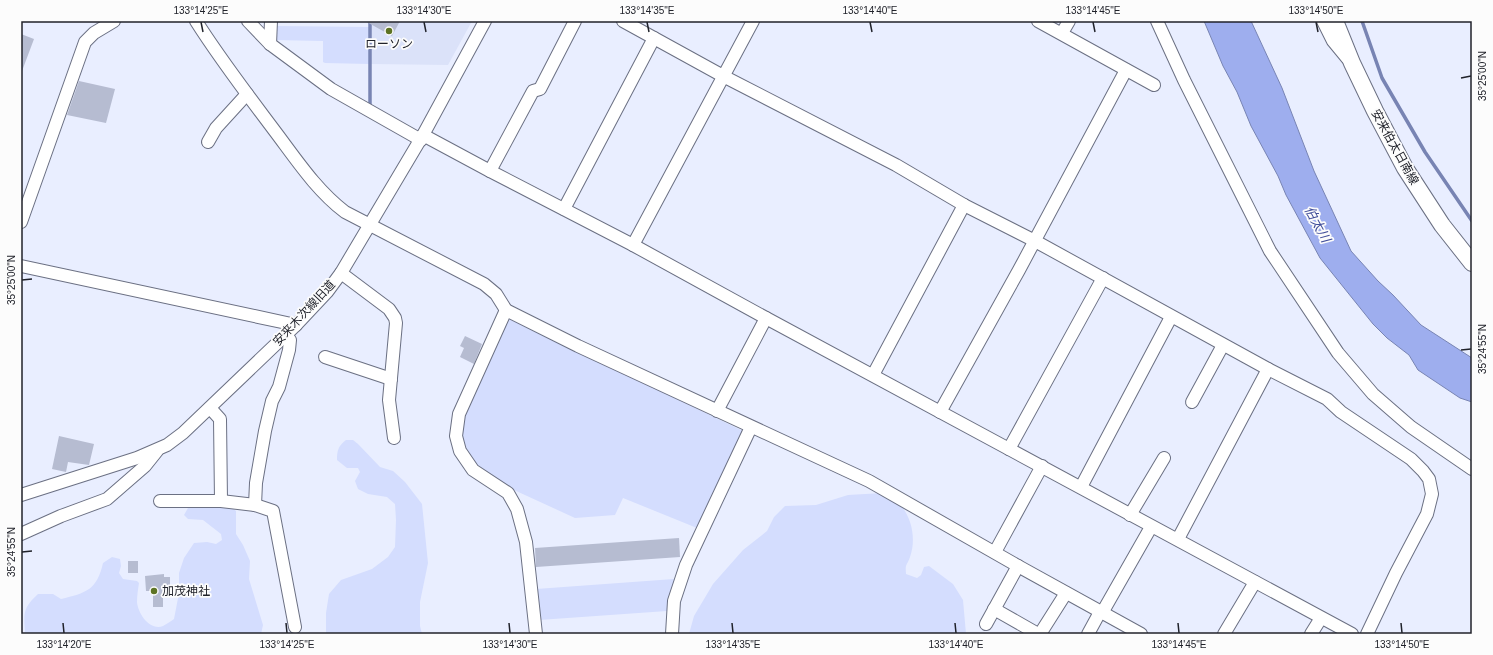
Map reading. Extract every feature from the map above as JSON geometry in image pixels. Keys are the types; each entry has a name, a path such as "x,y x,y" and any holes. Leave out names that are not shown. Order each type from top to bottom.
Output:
{"main road":[{"name":"安来伯太日南線","path":"1335,21 1352,63 1405,168 1442,225 1472,263"}],"street":[{"path":"21,222 85,42 94,33 114,21"},
{"path":"196,21 217,55 298,162 330,201 345,212 484,284 496,294 506,310 578,346 751,427 869,480 1139,634"},
{"path":"248,21 270,44 331,89 633,245 1081,487 1151,527 1178,539 1352,634"},
{"path":"270,44 271,21"},
{"name":"安来木次線旧道","path":"21,495 137,458 159,448 183,433 296,326 327,292 341,273 422,137 485,21"},
{"path":"490,171 533,91 540,89 575,21"},
{"path":"623,21 723,76 896,165 964,205 1035,240 1171,317 1327,399 1342,412 1419,466 1426,475 1432,489 1432,500 1428,514 1396,574 1367,634"},
{"path":"633,245 753,21"},
{"path":"1038,21 1154,85"},
{"path":"1062,34 1069,21"},
{"path":"1157,21 1184,80 1270,251 1338,353 1373,394 1412,427 1472,469"},
{"path":"1323,21 1333,42 1352,63"},
{"path":"564,209 654,38"},
{"path":"940,412 1035,240 1126,70"},
{"path":"208,142 216,128 247,94"},
{"path":"873,375 964,205"},
{"path":"21,266 296,326"},
{"path":"341,273 389,309 395,318 396,323 389,400 394,438"},
{"path":"1009,448 1103,278"},
{"path":"506,310 459,414 456,436 460,451 473,470 508,494 517,509 526,542 536,634"},
{"path":"1081,487 1171,317"},
{"path":"717,410 766,318"},
{"path":"255,505 256,483 265,431 272,401 280,387 289,350 290,340 286,335"},
{"path":"1192,402 1223,345"},
{"path":"325,358 391,379"},
{"path":"1178,539 1268,369"},
{"path":"210,408 220,419 221,501"},
{"path":"672,634 674,601 691,552 751,427"},
{"path":"21,534 61,516 108,499 145,466 159,448"},
{"path":"1130,515 1164,458"},
{"path":"995,552 1042,466"},
{"path":"160,501 221,501 255,505 273,511 295,627"},
{"path":"1088,634 1151,527"},
{"path":"986,624 1018,566"},
{"path":"1224,634 1255,582"},
{"path":"994,609 1039,634 1066,593"},
{"path":"1311,634 1321,618"}],"shaded area":[{"path":"371,21 472,21 448,65 371,64"},
{"path":"274,26 369,27 369,64 325,63 323,62 323,41 275,40"},
{"path":"509,318 743,431 697,528 623,498 615,515 575,518 488,478 461,449 460,427 465,413"},
{"path":"346,440 353,440 380,467 393,471 405,482 422,504 428,563 420,602 420,626 422,634 326,634 326,613 329,594 341,580 372,569 388,557 395,547 395,504 387,497 368,494 358,489 355,481 360,472 358,468 347,468 337,460 338,449"},
{"path":"883,493 893,498 901,506 906,512 911,526 913,542 910,557 906,566 906,574 917,578 921,575 924,567 929,566 953,584 963,600 966,634 689,634 694,616 713,584 743,550 767,531 774,517 785,506 816,505 848,495"},
{"path":"228,504 236,511 236,534 250,561 249,579 263,625 261,634 25,634 25,612 29,604 38,594 53,594 61,599 84,592 94,585 103,563 112,557 120,559 121,566 119,573 123,579 137,581 139,583 137,602 138,607 142,616 149,624 158,627 163,626 174,619 179,593 179,573 184,558 194,543 207,542 216,544 222,540 221,534 203,520 188,519 184,515 188,508 204,505"},
{"path":"674,579 667,611 539,620 536,589"}],"water":[{"name":"伯太川","path":"1204,21 1251,21 1282,88 1314,171 1351,251 1421,325 1472,358 1472,402 1460,398 1418,370 1409,355 1387,338 1373,324 1320,258 1251,126"}],"building":[{"name":"ローソン","path":"365,21 400,21 392,36"},
{"path":"21,34 34,39 22,71 21,70"},
{"path":"79,81 115,89 106,123 67,115"},
{"path":"465,336 482,344 474,364 460,357 464,348 460,346"},
{"path":"59,436 94,444 89,465 68,462 66,472 52,469"},
{"path":"679,538 680,557 536,567 535,548"},
{"path":"128,561 138,561 138,573 128,573"},
{"name":"加茂神社","path":"164,574 164,577 170,577 170,590 163,590 163,607 153,607 153,591 146,591 145,576"}],"waterway":[{"path":"370,21 370,105"},
{"path":"1362,21 1382,78 1425,152 1472,221"}],"place":[{"name":"ローソン","path":"389,31"},
{"name":"加茂神社","path":"154,591"}]}
